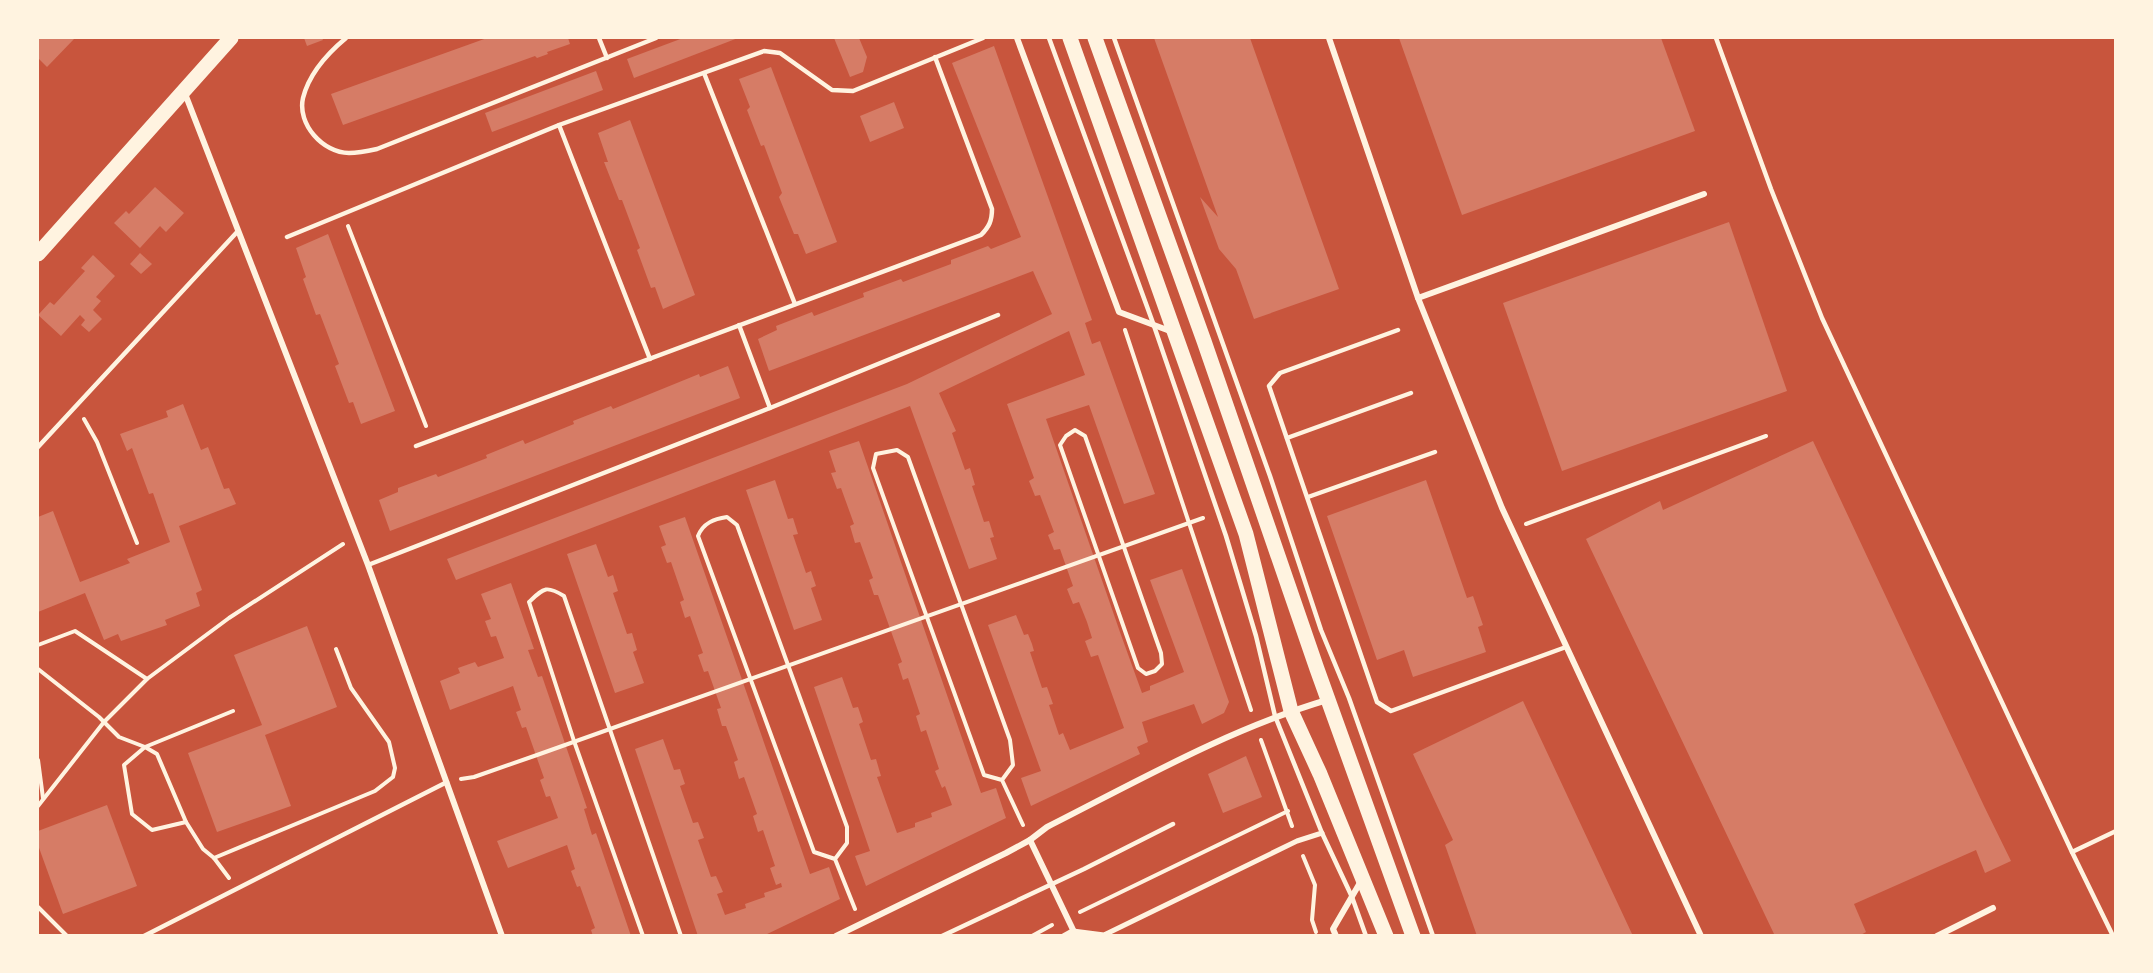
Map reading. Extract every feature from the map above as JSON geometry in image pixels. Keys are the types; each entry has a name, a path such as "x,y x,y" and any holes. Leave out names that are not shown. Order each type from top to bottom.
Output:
{"main road":[{"path":"38,254 231,38"},
{"path":"1070,38 1246,534 1291,711 1386,936"},
{"path":"1095,38 1413,936"}],"street":[{"path":"1017,38 1119,312 1176,333"},
{"path":"1329,38 1418,298 1463,413 1512,530 1701,936"},
{"path":"184,90 368,565 502,936"},
{"path":"1418,298 1704,194"},
{"path":"836,936 1030,840 1047,827 1197,751 1275,716 1328,700"},
{"path":"1064,936 1075,933 1104,935 1297,841 1322,833"},
{"path":"1030,840 1075,933"},
{"path":"1336,936 1333,929 1362,878"},
{"path":"1937,936 1993,908"}],"lane":[{"path":"346,38 333,49 311,79 303,100 304,117 310,130 327,146 348,153 377,149 656,38"},
{"path":"599,38 607,58"},
{"path":"287,237 559,125 764,51 780,53 832,90 853,91 983,38"},
{"path":"1049,38 1153,323 1218,512 1256,636 1275,716 1322,833 1352,897 1366,936"},
{"path":"1114,38 1270,476 1322,630 1349,698 1433,936"},
{"path":"1716,38 1771,189 1822,318 2113,936"},
{"path":"416,447 981,235 989,227 993,209 935,57"},
{"path":"704,73 795,304"},
{"path":"559,125 650,359"},
{"path":"38,447 238,231"},
{"path":"368,565 770,408 998,315"},
{"path":"739,325 770,408"},
{"path":"1398,330 1280,373 1269,386 1377,702 1391,711 1566,647"},
{"path":"1287,438 1411,393"},
{"path":"1308,497 1435,452"},
{"path":"144,936 447,782"},
{"path":"942,936 1173,824"},
{"path":"2072,852 2115,831"}],"path":[{"path":"343,214 432,440"},
{"path":"1119,312 1256,725 1315,885 1312,920 1317,936"},
{"path":"76,406 97,442 137,543"},
{"path":"1076,430 1085,436 1125,545 1161,653 1162,664 1155,671 1146,674 1138,668 1060,445 1066,436 1076,430"},
{"path":"1512,530 1766,436"},
{"path":"1002,780 1013,765 1010,740 908,457 897,450 876,454 873,468 984,775 1002,780 1030,840"},
{"path":"447,782 474,777 1218,512"},
{"path":"835,859 847,843 847,827 737,525 727,517 713,519 698,536 814,852 835,859 861,924"},
{"path":"38,806 104,722 147,679 229,618 328,553 357,537"},
{"path":"643,936 574,741 529,602 542,590 551,588 564,596 681,936"},
{"path":"38,645 75,632 147,679"},
{"path":"214,858 375,791 393,777 395,768 389,742 351,688 336,649"},
{"path":"38,669 119,736 157,754 186,822 203,849 214,858 237,888"},
{"path":"186,822 152,831 132,814 124,765 145,747 233,711"},
{"path":"38,760 43,798"},
{"path":"1032,936 1288,811"},
{"path":"38,907 67,936"}],"building":[{"path":"38,38 75,38 47,67 38,58"},
{"path":"304,38 322,38 323,40 307,46"},
{"path":"487,38 568,38 570,44 537,58 535,56 343,125 331,94"},
{"path":"683,38 738,38 634,78 627,59"},
{"path":"834,38 859,38 867,57 863,72 850,77"},
{"path":"1154,38 1250,38 1339,289 1254,319 1236,269 1219,249 1200,197 1218,217"},
{"path":"1399,38 1661,38 1695,131 1462,215"},
{"path":"994,46 1092,320 1085,323 1092,344 1100,341 1155,494 1124,504 1089,405 1046,419 1121,635 1142,693 1150,690 1150,686 1184,672 1150,580 1182,569 1229,702 1224,713 1202,724 1194,704 1142,722 1148,742 1137,747 1140,754 1031,806 1021,778 1041,771 988,625 1016,615 1024,635 1028,634 1032,644 1034,651 1030,652 1042,688 1047,687 1053,704 1049,705 1059,735 1063,733 1070,750 1124,728 1098,655 1091,657 1085,641 1092,638 1087,622 1079,602 1073,604 1067,589 1073,586 1060,549 1054,550 1048,535 1054,532 1040,495 1035,496 1029,481 1034,478 1007,404 1085,375 1069,331 939,393 956,431 952,433 965,470 970,468 975,485 972,486 984,522 989,521 994,537 990,538 997,559 969,569 910,406 456,580 447,559 907,384 1052,314 1033,271 769,371 758,339 777,330 776,326 812,312 814,316 864,297 863,293 901,279 903,282 951,264 951,260 988,246 991,249 1021,237 952,63"},
{"path":"771,67 837,242 806,254 798,234 794,234 779,197 782,193 764,145 761,146 747,110 750,107 739,79"},
{"path":"596,71 603,90 492,132 485,113"},
{"path":"894,102 904,128 870,142 860,116"},
{"path":"630,120 695,295 663,309 655,287 651,288 637,250 640,248 622,200 619,200 604,162 608,162 598,133"},
{"path":"155,187 184,213 166,232 160,226 140,248 114,223 126,211 129,214"},
{"path":"1729,222 1787,391 1562,471 1503,303"},
{"path":"328,234 395,411 361,424 353,402 349,403 335,366 339,364 320,314 316,315 303,279 306,277 296,248"},
{"path":"140,253 152,264 141,274 130,264"},
{"path":"93,255 115,276 96,297 101,301 93,310 102,319 89,332 81,325 85,320 80,315 61,336 38,315 50,302 54,305 85,271 81,268"},
{"path":"728,366 740,398 390,531 379,500 398,492 398,488 436,474 438,477 487,458 486,455 523,440 525,444 574,424 573,421 611,406 613,409 699,374 700,377"},
{"path":"183,404 201,450 208,447 224,489 229,488 236,504 179,526 202,590 196,593 200,606 165,620 167,625 121,641 118,634 104,640 85,593 38,612 38,517 53,511 80,582 130,563 127,559 170,542 153,493 149,494 132,448 127,451 120,434 168,417 166,411"},
{"path":"859,441 981,793 996,788 1006,818 866,886 855,856 870,851 814,687 842,677 853,708 858,707 863,722 859,724 871,760 876,759 881,776 877,777 897,833 915,827 915,823 932,817 931,813 952,805 945,786 942,788 935,771 939,769 926,730 921,732 916,716 920,714 908,678 903,680 898,664 902,662 878,595 874,595 869,580 873,578 860,542 855,543 850,526 854,524 841,488 837,489 831,473 836,472 829,451"},
{"path":"1813,441 2011,861 1985,873 1976,850 1854,904 1866,932 1859,936 1775,936 1586,539 1660,501 1663,510"},
{"path":"775,480 788,519 793,518 798,534 793,535 806,573 811,571 816,586 811,588 822,620 794,630 746,490"},
{"path":"1426,480 1467,598 1473,596 1483,625 1478,627 1486,652 1413,677 1404,650 1377,660 1327,516"},
{"path":"685,517 810,874 829,867 840,899 763,936 698,936 635,749 663,739 674,770 680,769 685,784 680,786 693,823 698,822 704,838 698,840 711,877 716,876 723,892 717,894 725,915 746,908 745,904 765,897 764,893 782,887 781,883 776,885 770,868 775,866 763,830 758,832 753,816 757,814 744,777 739,779 734,762 738,760 726,726 722,726 717,709 721,708 708,671 704,672 698,655 703,653 690,616 685,618 680,602 684,600 671,562 667,563 661,547 666,545 659,526"},
{"path":"596,544 608,577 613,575 618,591 613,593 627,634 632,633 637,650 633,652 644,683 615,693 567,554"},
{"path":"511,583 534,649 528,650 538,677 542,676 587,808 584,809 592,835 596,833 631,936 593,936 591,930 595,928 580,886 577,887 571,871 575,869 567,845 508,868 497,841 558,818 550,796 546,797 540,780 544,778 526,727 522,728 516,712 521,710 513,686 450,710 440,681 460,673 458,668 475,662 478,667 504,658 496,636 491,637 485,621 491,619 481,594"},
{"path":"307,626 337,707 265,735 291,806 217,832 188,753 262,725 234,655"},
{"path":"1523,701 1633,936 1477,936 1445,845 1453,840 1413,754"},
{"path":"1246,756 1262,797 1223,813 1208,774"},
{"path":"107,805 137,886 63,914 38,845 38,831"}]}
